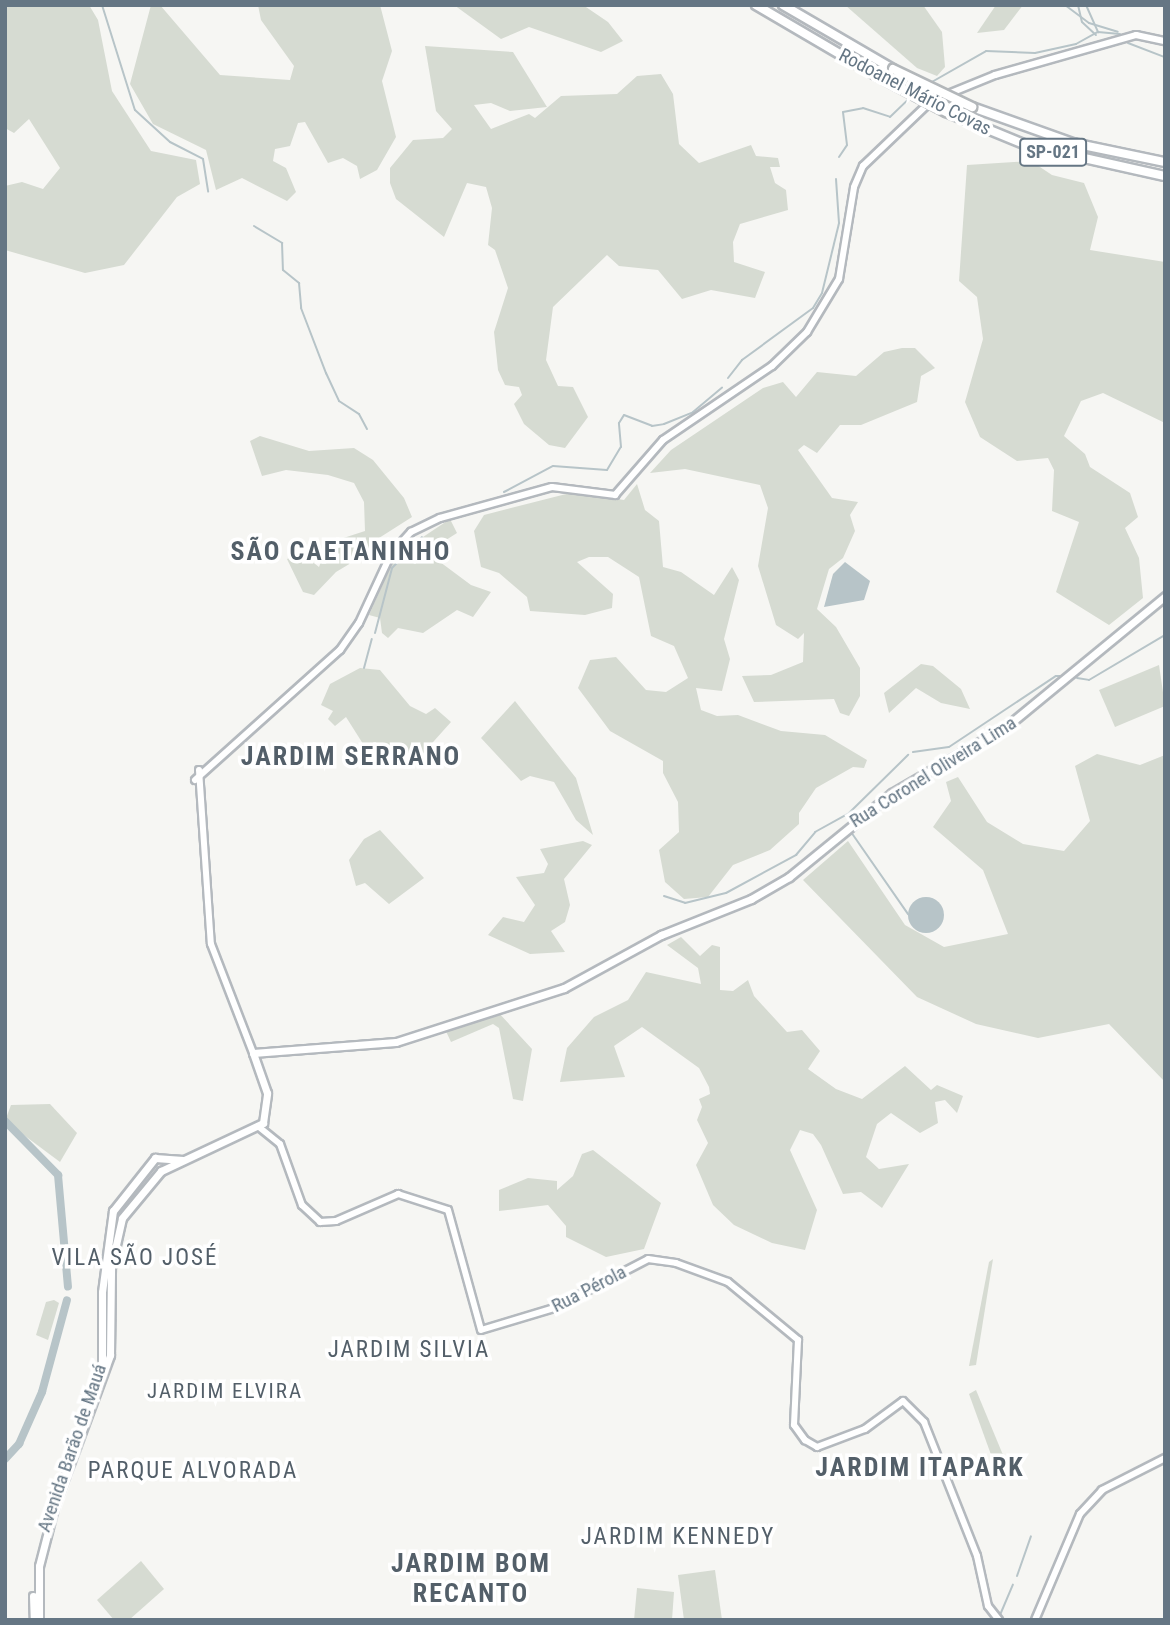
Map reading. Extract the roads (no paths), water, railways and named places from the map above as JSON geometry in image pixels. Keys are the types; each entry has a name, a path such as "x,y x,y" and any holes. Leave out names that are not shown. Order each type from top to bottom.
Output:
{"highway":[{"name":"Rodoanel Mário Covas","path":"756,5 872,73 946,112 1026,145 1165,176"},
{"name":"Rodoanel Mário Covas","path":"783,5 893,68 971,107 1073,143 1165,162"}],"main road":[{"path":"183,1160 259,1127 267,1093 211,944 197,776 212,766 340,650 359,623 391,554 411,532 440,518 552,486 615,495 663,440 772,366 807,332 839,279 856,181 872,156 939,96 1136,35 1165,41"},
{"path":"850,171 856,181"},
{"name":"Rua Coronel Oliveira Lima","path":"253,1053 385,1044 564,988 661,934 781,883 892,793 1015,721 1165,596"},
{"name":"Rua Pérola","path":"259,1127 280,1144 302,1205 320,1222 331,1223 398,1194 447,1210 481,1330 554,1308 656,1259 718,1277 798,1340 794,1425 817,1447 876,1424 900,1402 907,1403 936,1446 982,1589 999,1620"},
{"name":"Avenida Barão de Mauá","path":"106,1330 113,1211 150,1163 158,1157 183,1160"},
{"name":"Avenida Barão de Mauá","path":"36,1620 40,1545 69,1448 102,1367 119,1229 161,1171 183,1160"},
{"path":"143,1172 155,1167 152,1181"},
{"path":"1035,1620 1080,1514 1102,1490 1165,1458"}],"waterway":[{"path":"102,5 135,110 170,142 203,159 208,192"},
{"path":"1065,5 1089,23 1118,32"},
{"path":"1078,5 1082,22 1096,35"},
{"path":"1086,5 1098,32"},
{"path":"930,83 986,51 1035,53 1076,44 1098,32 1120,34"},
{"path":"1128,43 1165,57"},
{"path":"915,93 925,87"},
{"path":"839,157 847,145 843,112 863,108 890,117 911,97"},
{"path":"728,378 742,360 813,308 822,293 839,223 836,179"},
{"path":"254,226 282,243 283,270 299,283 301,308 326,373 339,401 359,414 367,429"},
{"path":"504,492 553,466 607,470 621,447 619,423 624,415 652,426 664,424 693,412 722,388"},
{"path":"375,633 392,568 422,537"},
{"path":"1077,678 1089,680 1165,635"},
{"path":"364,668 372,639"},
{"path":"913,752 949,747 1056,676 1064,676"},
{"path":"664,896 685,903 726,893 796,855 815,832 849,813 908,755"},
{"path":"851,832 908,914"},
{"path":"5,1121 58,1175 68,1287"},
{"path":"5,1459 19,1444 42,1392 67,1300"},
{"path":"1017,1576 1031,1536"},
{"path":"1000,1615 1013,1585"}],"district":[{"name":"SÃO CAETANINHO","path":"341,552"},
{"name":"JARDIM SERRANO","path":"351,757"},
{"name":"VILA SÃO JOSÉ","path":"135,1258"},
{"name":"JARDIM SILVIA","path":"409,1350"},
{"name":"JARDIM ELVIRA","path":"225,1391"},
{"name":"JARDIM ITAPARK","path":"920,1468"},
{"name":"PARQUE ALVORADA","path":"193,1471"},
{"name":"JARDIM KENNEDY","path":"678,1537"},
{"name":"JARDIM BOM RECANTO","path":"471,1579"}]}
